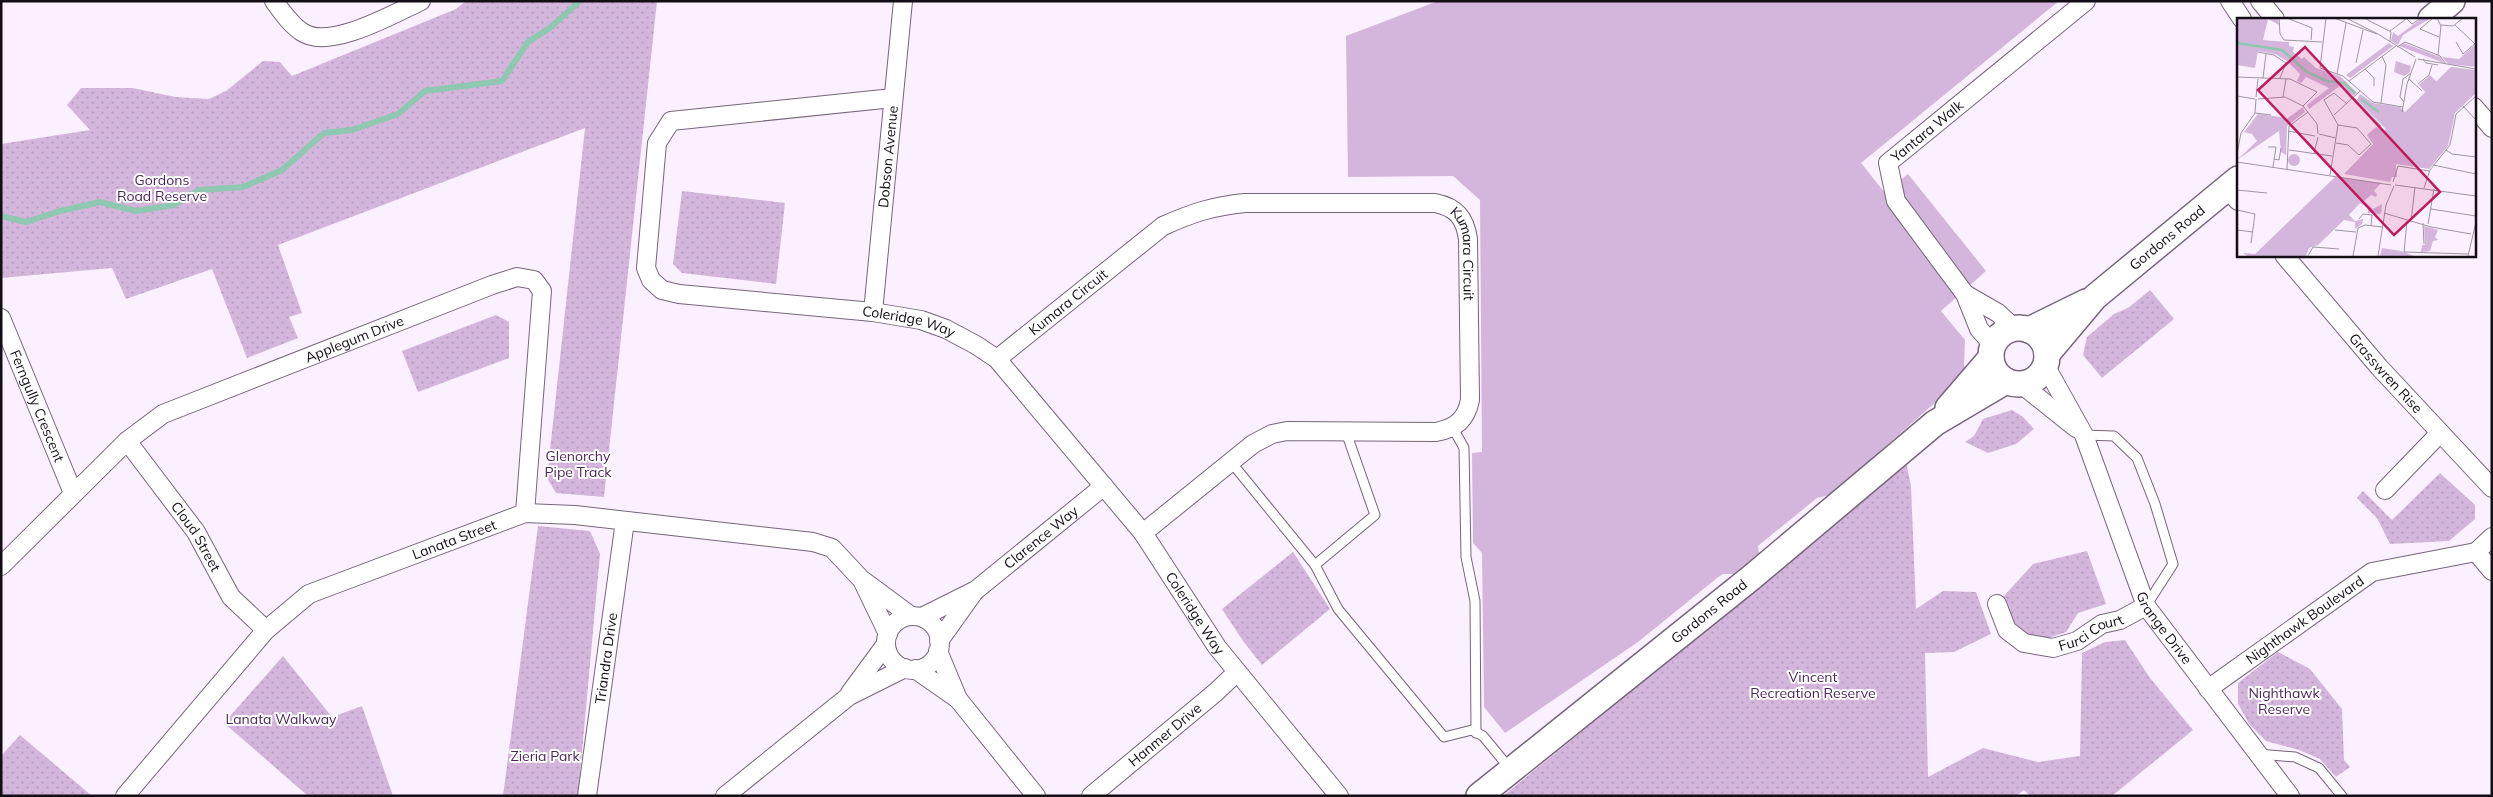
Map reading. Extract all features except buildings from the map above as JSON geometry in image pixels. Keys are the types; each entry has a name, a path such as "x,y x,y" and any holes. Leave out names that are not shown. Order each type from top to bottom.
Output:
{"street":[{"path":"274,1 303,33 317,38 344,35 421,1"},
{"name":"Dobson Avenue","path":"873,312 903,1"},
{"name":"Yantara Walk","path":"1992,351 1979,329 1965,294 1896,201 1888,163 2086,1"},
{"path":"2230,1 2241,18"},
{"path":"2260,1 2274,18"},
{"path":"2432,18 2452,1"},
{"name":"Coleridge Way","path":"893,98 671,121 657,143 647,243 646,268 651,280 662,290 873,312 921,320 946,329 997,359 1143,533 1217,647 1339,796"},
{"path":"2476,109 2492,128"},
{"name":"Gordons Road","path":"2046,360 2095,298 2234,189"},
{"name":"Kumara Circuit","path":"997,359 1163,226 1194,212 1215,206 1245,203 1435,203 1450,206 1459,214 1466,226 1468,239 1470,400 1468,412 1460,423 1453,428"},
{"name":"Grasswren Rise","path":"2285,256 2379,367 2492,488"},
{"name":"Applegum Drive","path":"1,566 127,441 163,414 492,285 518,277 534,280 542,292 525,513"},
{"name":"Yantara Walk","path":"1965,294 2021,329"},
{"name":"Gordons Road","path":"2021,329 2095,298"},
{"name":"Ferngully Crescent","path":"1,318 73,493"},
{"path":"2014,382 2036,378 2046,360 2041,339 2021,329 1998,337 1992,351 1995,372 2014,382 2084,435"},
{"name":"Gordons Road","path":"1479,796 1752,577 1935,423 1992,351"},
{"name":"Grange Drive","path":"2046,360 2084,435 2146,606 2290,796"},
{"name":"Gordons Road","path":"1935,423 2014,382"},
{"path":"1143,533 1253,444 1272,434 1287,431 1436,432 1453,428"},
{"path":"2386,490 2440,433"},
{"name":"Cloud Street","path":"127,441 196,532 232,597 266,630"},
{"name":"Clarence Way","path":"916,617 976,590 1104,486"},
{"name":"Lanata Street","path":"125,796 266,630 308,594 525,513 575,515 813,542 832,548 862,579 916,617"},
{"name":"Triandra Drive","path":"587,796 624,521"},
{"path":"2492,537 2476,552 2492,571"},
{"name":"Nighthawk Boulevard","path":"2208,689 2372,572 2476,552"},
{"name":"Lanata Street","path":"862,579 887,639"},
{"name":"Clarence Way","path":"939,646 976,590"},
{"name":"Furci Court","path":"1997,604 2007,630 2024,643 2054,648 2077,641 2102,624 2120,620 2146,606"},
{"path":"849,696 887,639 896,621 916,617 934,626 958,699 1036,796"},
{"path":"887,639 891,659 958,699"},
{"path":"724,796 849,696 910,669 929,664 939,646"},
{"name":"Hanmer Drive","path":"1092,796 1216,692 1237,672"}],"lane":[{"path":"1453,428 1464,448 1466,557 1475,601 1476,732"},
{"path":"1315,565 1375,515 1346,432"},
{"path":"2084,435 2114,436 2138,458 2155,504 2173,564 2146,606"},
{"path":"1231,462 1315,565 1338,609 1444,737 1472,730 1483,736 1511,770"},
{"path":"2258,754 2296,757 2319,768 2342,796"}],"green space":[{"name":"Gordons Road Reserve","path":"466,1 657,1 604,497 556,493 547,478 585,128 278,245 302,313 289,317 298,338 247,358 212,269 126,299 112,268 1,278 1,144 90,130 67,105 81,88 133,88 175,97 209,99 226,91 263,61 280,62 292,76 456,9"},
{"path":"1438,1 2059,1 1861,163 1885,193 1908,174 1986,271 1941,311 1965,340 1964,366 1970,372 1830,495 1817,498 1758,546 1759,553 1733,574 1723,574 1717,578 1638,642 1505,733 1484,707 1482,553 1473,543 1472,453 1482,452 1480,200 1453,176 1348,177 1346,36"},
{"path":"682,191 785,203 776,284 682,273 673,264"},
{"path":"2150,290 2174,319 2102,378 2083,355 2087,337 2114,314 2128,308"},
{"path":"496,315 509,322 509,358 418,392 402,351"},
{"path":"2012,410 2023,417 2034,429 2016,444 1988,453 1965,442 1974,436 1983,419"},
{"name":"Vincent Recreation Reserve","path":"1905,457 1911,486 1916,609 1943,591 1976,592 1991,634 1954,652 1925,653 1928,777 1983,748 2038,762 2080,756 2082,653 2105,642 2125,640 2150,678 2193,730 2112,796 2030,796 2024,790 2016,796 1503,796 1740,602"},
{"path":"2440,473 2475,505 2475,519 2449,541 2390,544 2377,518 2357,498 2363,491 2392,520"},
{"name":"Zieria Park","path":"538,526 590,531 600,554 578,796 503,796"},
{"path":"2087,551 2106,604 2078,613 2066,632 2043,640 2013,628 2003,597 2033,564"},
{"path":"1293,552 1330,609 1262,665 1243,641 1222,609"},
{"name":"Nighthawk Reserve","path":"2278,652 2310,669 2342,709 2344,760 2350,767 2336,777 2320,759 2299,750 2266,741 2250,725 2238,704 2238,683"},
{"name":"Lanata Walkway","path":"283,656 332,717 362,706 393,796 308,796 224,723"},
{"path":"20,735 92,796 1,796 1,756"}],"waterway":[{"path":"1,216 26,222 60,211 100,202 136,211 174,205 199,190 243,187 282,170 324,133 352,130 398,114 425,91 502,81 528,42 551,27 580,1"}],"park label":[{"name":"Glenorchy Pipe Track","path":"578,464"}]}
